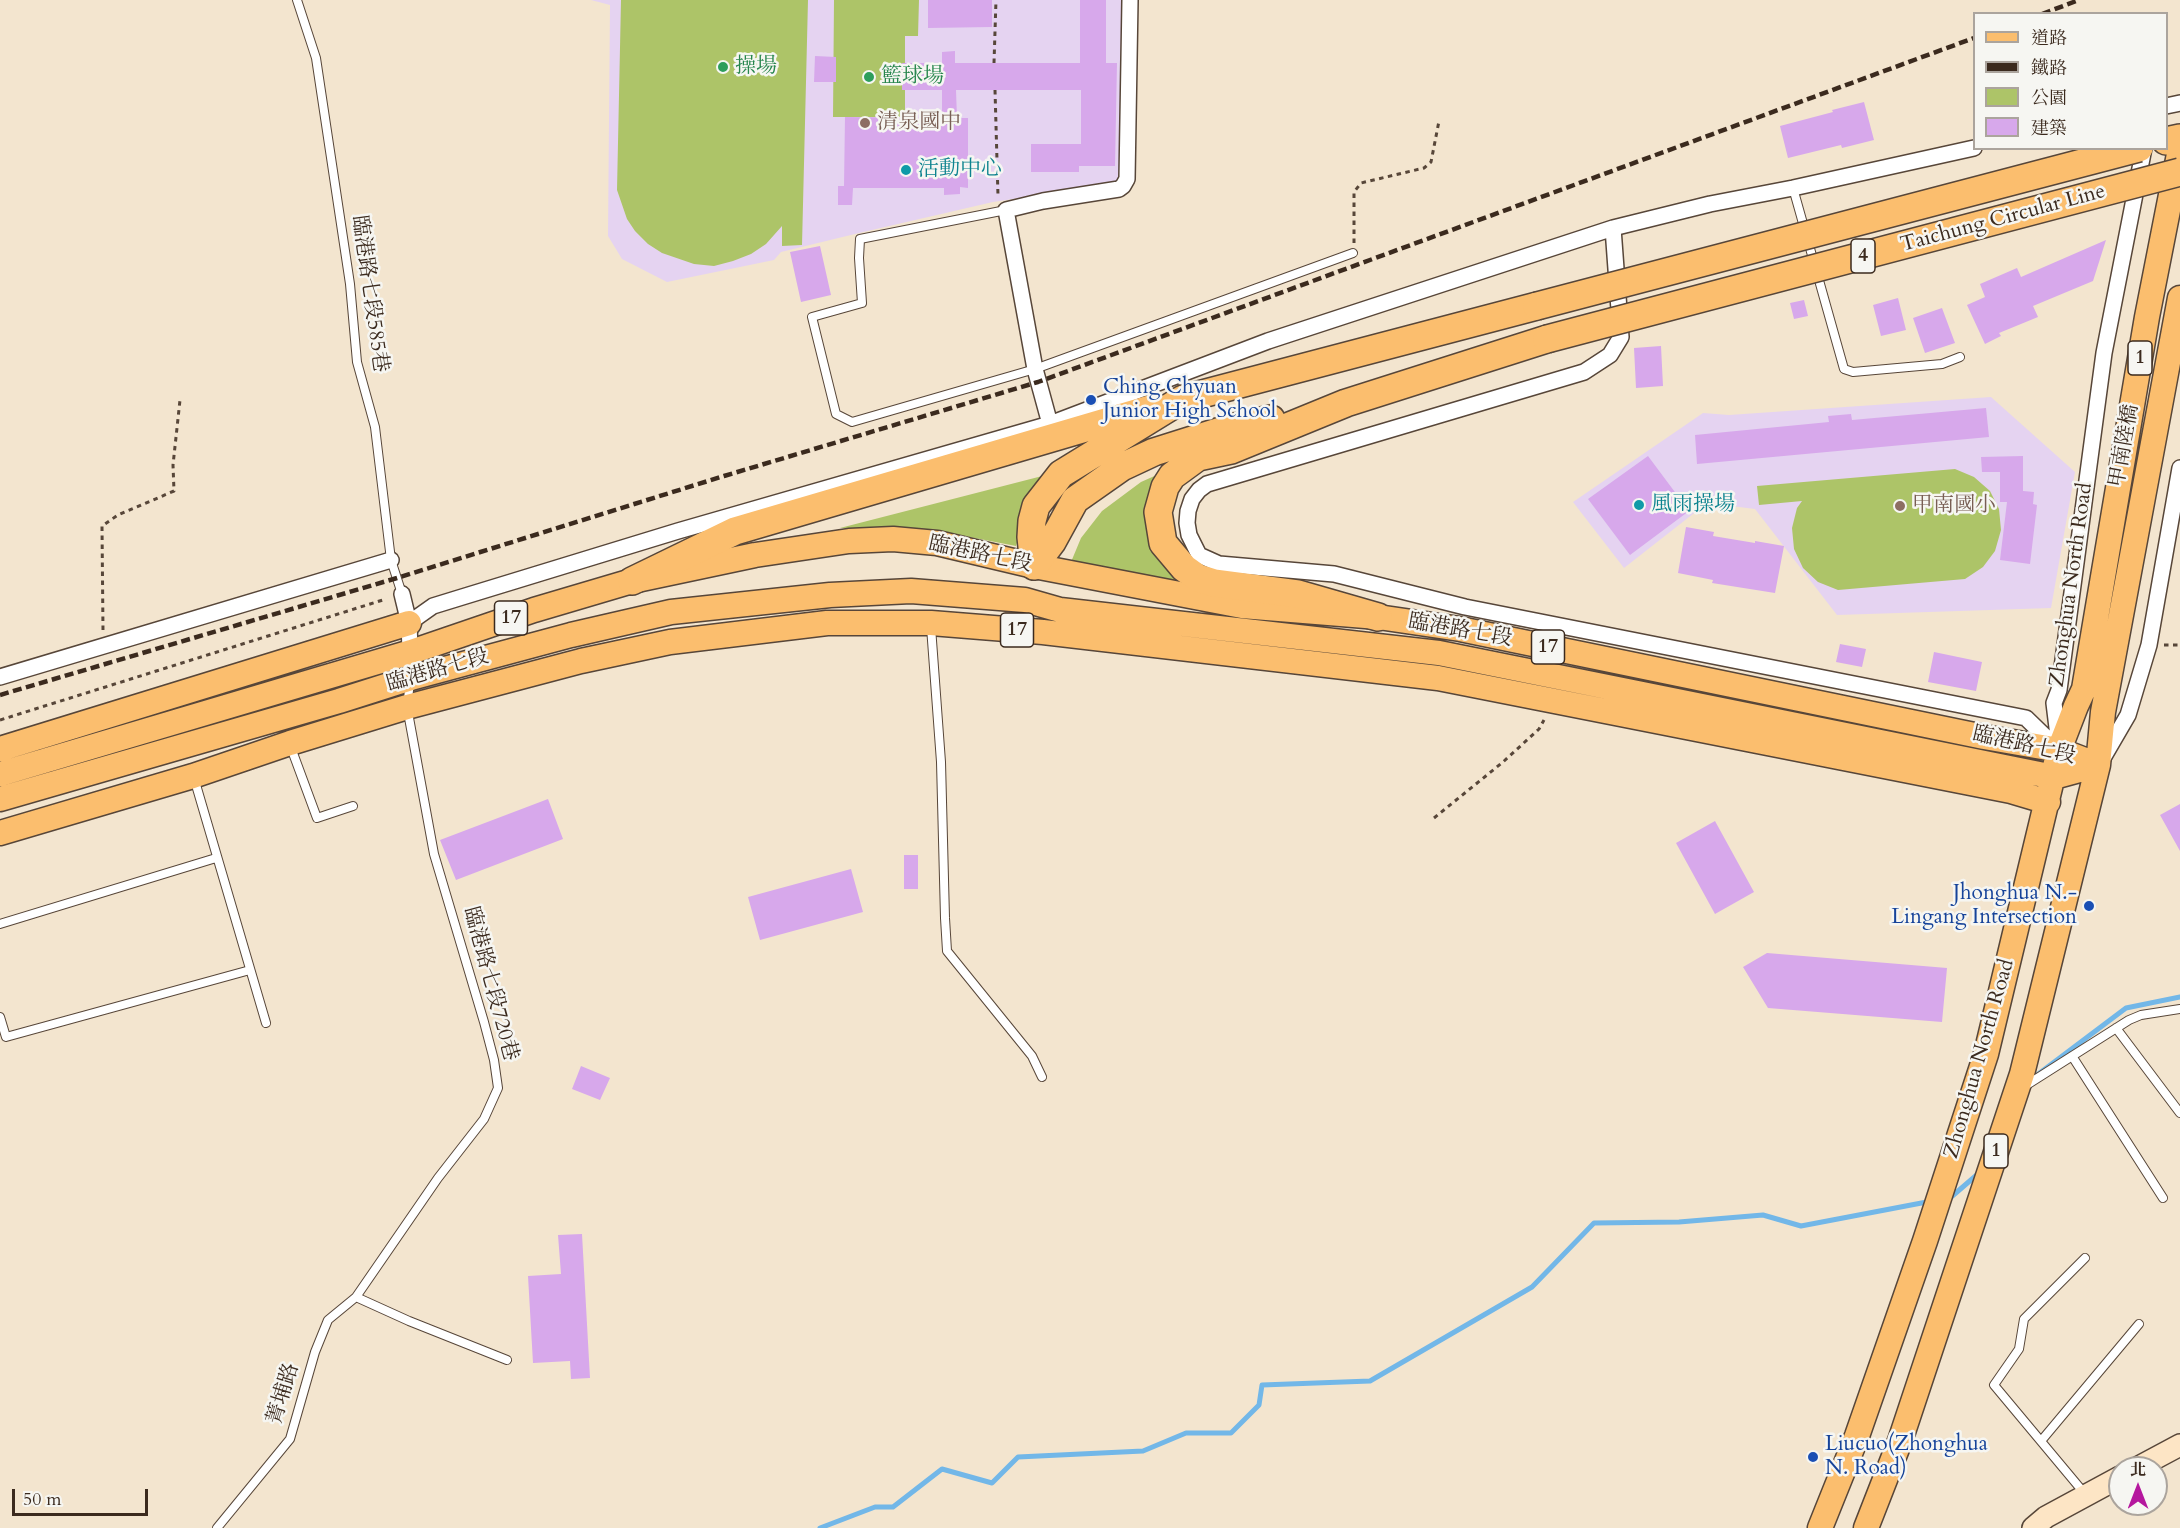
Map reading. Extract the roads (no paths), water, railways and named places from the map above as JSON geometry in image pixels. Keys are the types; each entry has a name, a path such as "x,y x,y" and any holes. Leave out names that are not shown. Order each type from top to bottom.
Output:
{"highway":[{"name":"Taichung Circular Line","path":"632,581 735,531 1183,399 2131,150"},
{"name":"Taichung Circular Line","path":"1346,403 1547,339 2180,172"},
{"path":"1034,566 1031,537 1036,506 1061,474 1183,399"},
{"path":"1034,566 1052,542 1075,500 1122,467 1154,452 1230,428 1346,403"},
{"path":"1346,403 1231,450 1198,457 1172,476 1165,487 1158,512 1160,528 1163,543 1174,558 1198,578 1214,583 1298,594 1378,617"}],"main road":[{"name":"甲南陸橋","path":"2059,750 2085,689 2147,317 2180,149"},
{"name":"甲南陸橋","path":"2098,765 2103,712 2180,298"},
{"name":"臨港路七段","path":"0,774 411,652 534,610 632,581 755,555 849,541 894,539 937,543 1034,566 1242,606 1378,617 1460,629 2059,750 2098,765"},
{"path":"1025,600 1034,566"},
{"name":"臨港路七段","path":"0,799 411,678 571,635 671,612 830,595 911,591 1025,600 1060,610 1439,653 2054,777 2098,765"},
{"path":"0,749 409,623"},
{"name":"臨港路七段","path":"0,833 193,776 407,707 581,661 670,642 827,623 931,623 1043,632 1438,678 1992,787 2048,802"},
{"path":"1438,678 1439,653"},
{"name":"Zhonghua North Road","path":"1820,1528 1857,1436 1922,1251 1986,1054 2059,750"},
{"name":"Zhonghua North Road","path":"1866,1528 1900,1441 2022,1074 2098,765"}],"street":[{"path":"1050,424 1035,369 1006,210 1043,201 1119,189 1124,186 1130,0"},
{"path":"409,623 433,606 470,594 678,531 1050,424 1268,341 1614,228 1710,204 1973,148"},
{"name":"Zhonghua North Road","path":"2059,750 2054,703 2059,690 2104,353 2144,150"},
{"path":"1614,228 1621,337 1610,355 1584,372 1207,484 1199,490 1188,511 1189,535 1199,555 1219,564 1334,574 1465,608 2026,718 2059,750"},
{"name":"Zhonghua North Road","path":"2098,765 2128,715 2149,645 2180,468"},
{"path":"0,677 390,560"},
{"path":"402,594 409,623 411,678"},
{"path":"2159,1456 2180,1445"},
{"path":"2043,1524 2108,1483"}],"lane":[{"name":"臨港路七段585巷","path":"297,0 316,58 350,284 357,362 375,427 390,560 402,594"},
{"path":"1793,188 1844,369 1853,372 1942,364 1960,357"},
{"path":"1006,210 860,239 862,303 812,316 836,414 852,422 1035,369 1353,253"},
{"path":"931,623 941,762 947,951 1032,1056 1042,1077"},
{"name":"臨港路七段720巷","path":"356,1297 438,1178 484,1119 498,1088 494,1060 484,1022 434,854 407,707 411,678"},
{"path":"290,744 317,818 353,806"},
{"path":"193,776 266,1023"},
{"path":"0,924 216,858"},
{"path":"0,1017 6,1037 250,970"},
{"path":"2015,1092 2116,1028 2141,1015 2180,1009"},
{"path":"2116,1028 2180,1113"},
{"path":"2072,1056 2163,1198"},
{"path":"2085,1258 2024,1319 2019,1349 1994,1385 2086,1495"},
{"path":"356,1297 507,1360"},
{"name":"菁埔路","path":"218,1528 290,1439 315,1352 328,1320 356,1297"},
{"path":"2041,1441 2139,1324"}],"waterway":[{"path":"2037,1075 2126,1008 2180,997"},
{"path":"1947,1199 1979,1173"},
{"path":"820,1528 875,1507 893,1507 942,1469 992,1483 1018,1457 1143,1451 1186,1433 1231,1433 1259,1405 1262,1385 1370,1381 1532,1287 1594,1223 1679,1222 1763,1215 1801,1226 1932,1201"}],"railway":[{"path":"2047,12 2079,0"},
{"path":"0,695 397,578 724,476 1038,382 1973,38"}],"place":[{"name":"操場","path":"723,67"},
{"name":"籃球場","path":"869,77"},
{"name":"清泉國中","path":"865,123"},
{"name":"活動中心","path":"906,170"},
{"name":"Ching Chyuan Junior High School","path":"1091,400"},
{"name":"風雨操場","path":"1639,505"},
{"name":"甲南國小","path":"1900,506"},
{"name":"Jhonghua N.- Lingang Intersection","path":"2089,906"},
{"name":"Liucuo(Zhonghua N. Road)","path":"1813,1457"}]}
